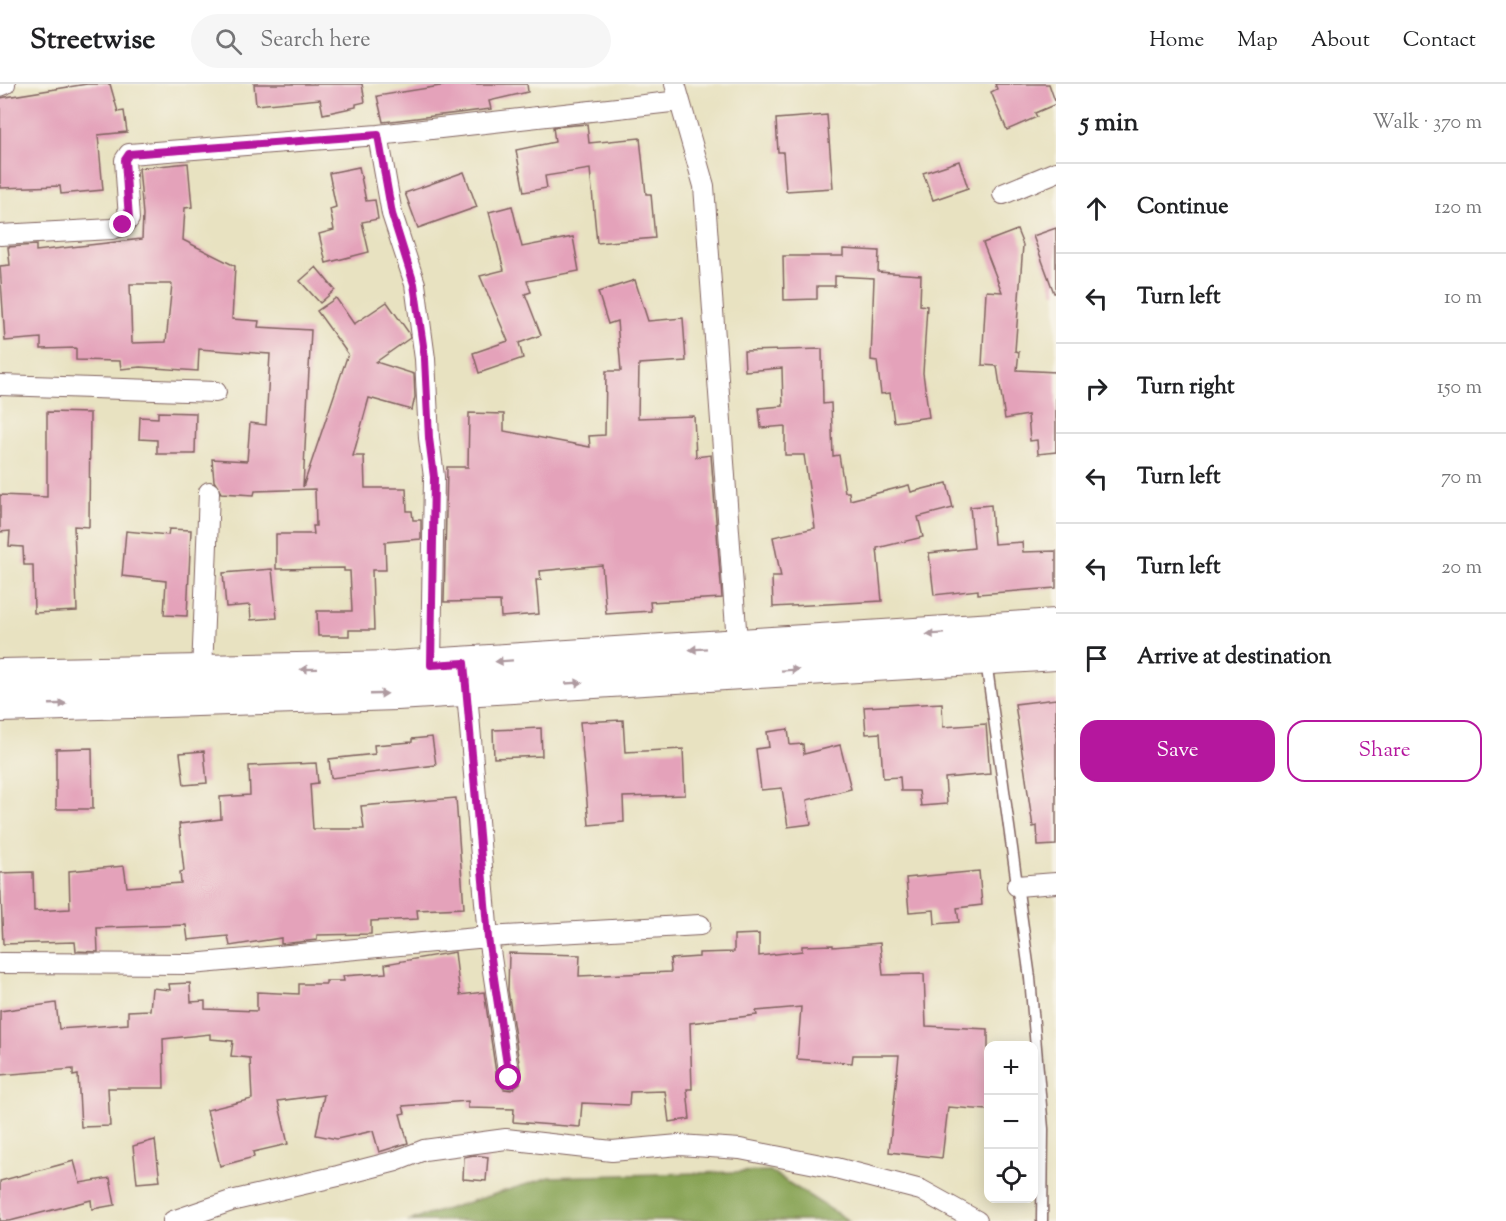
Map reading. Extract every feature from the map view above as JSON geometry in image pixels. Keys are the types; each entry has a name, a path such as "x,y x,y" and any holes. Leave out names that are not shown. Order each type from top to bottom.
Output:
{"main road":[{"path":"0,706 986,644 1056,625"},
{"path":"986,644 1056,654"},
{"path":"0,675 431,665 465,676"}],"street":[{"path":"0,86 5,84"},
{"path":"0,236 112,229 123,225 129,219 125,160 129,154 378,135 677,93 704,186 738,660"},
{"path":"378,135 392,214 414,284 425,359 429,438 434,477 431,665"},
{"path":"1003,194 1056,172"},
{"path":"0,385 216,392"},
{"path":"202,672 209,492"},
{"path":"465,676 488,938 509,1078"},
{"path":"1017,886 1056,883"},
{"path":"0,963 191,964 488,938 700,926"},
{"path":"173,1221 231,1201 349,1173 424,1150 506,1139 612,1151 679,1145 740,1149 836,1168 921,1190 977,1221"}],"lane":[{"path":"986,644 1030,978 1043,1129 1042,1221"}],"green space":[{"path":"770,1171 849,1221 408,1221 550,1177"}],"building":[{"path":"87,84 110,84 118,112 124,111 127,132 98,135 103,190 61,194 60,186 0,188 0,98"},
{"path":"254,84 362,84 365,102 356,104 356,107 323,114 320,99 256,105"},
{"path":"453,84 527,84 528,92 489,101 491,109 383,122 377,96"},
{"path":"995,84 1049,84 1056,104 1035,113 1037,117 1007,130 991,92 997,89"},
{"path":"827,115 833,188 786,191 783,152 778,152 776,119"},
{"path":"587,124 589,143 640,138 646,194 651,194 655,238 597,243 590,169 545,176 547,188 524,192 516,150 555,142 553,127"},
{"path":"959,161 968,188 933,200 923,173"},
{"path":"188,163 192,207 185,208 183,240 235,266 232,319 259,321 258,327 311,330 303,487 348,354 317,311 336,298 354,324 387,302 409,333 410,338 376,362 414,374 415,397 412,410 369,398 353,456 364,456 365,488 406,488 407,511 412,511 413,520 421,520 421,539 385,542 386,570 372,570 374,630 349,630 349,636 318,636 317,611 352,611 350,571 344,571 344,568 276,569 276,534 314,534 313,526 316,526 315,489 255,491 254,495 221,493 214,481 212,459 247,461 250,423 266,425 270,354 199,349 198,371 140,367 121,369 120,361 76,360 76,348 41,349 41,338 5,341 0,266 10,265 8,247 36,245 36,251 142,239 143,215 139,168","holes":["130,284 172,284 166,342 132,343"]},
{"path":"359,167 366,201 375,200 378,219 362,222 369,252 326,263 319,234 334,230 330,209 336,207 329,173"},
{"path":"464,172 477,207 418,228 405,193"},
{"path":"512,206 522,247 573,237 579,271 527,281 531,292 525,294 541,335 519,343 523,358 479,373 473,353 508,341 480,276 504,270 489,212"},
{"path":"1056,228 1056,293 1054,293 1033,236"},
{"path":"1017,230 1023,245 1015,351 1019,352 1017,370 1056,372 1056,452 1038,454 1037,440 1030,441 1028,415 1005,419 997,366 982,365 986,291 1002,292 983,243"},
{"path":"843,249 879,251 878,272 921,275 920,305 927,306 923,373 929,417 894,422 890,393 881,394 877,361 871,360 874,278 835,276 835,286 817,286 817,299 784,300 783,256 843,256"},
{"path":"316,267 335,290 320,303 300,281"},
{"path":"635,280 648,321 683,318 686,361 639,364 638,418 694,416 696,457 711,455 722,598 650,602 651,611 606,614 602,565 540,571 541,580 536,580 539,614 501,617 500,601 444,602 447,467 468,467 469,413 504,414 504,431 590,447 589,436 605,435 606,371 621,371 617,321 608,324 598,292"},
{"path":"822,349 823,404 831,403 833,456 839,455 845,492 849,492 850,500 909,485 911,492 947,483 953,508 918,517 923,537 877,548 882,601 773,607 772,577 781,577 773,537 815,528 804,455 785,455 785,426 761,428 759,408 783,406 782,368 745,371 744,351"},
{"path":"47,412 90,413 89,527 74,526 77,611 34,613 33,565 24,565 23,547 9,546 10,531 0,532 0,495 47,497"},
{"path":"158,412 196,413 195,454 157,454 157,440 139,439 140,417 158,418"},
{"path":"991,505 994,544 1022,542 1023,552 1056,551 1056,588 978,594 978,590 934,595 929,553 974,548 970,507"},
{"path":"169,529 191,530 187,616 164,615 166,581 122,576 126,531 168,535"},
{"path":"272,569 277,618 251,620 250,605 226,607 223,573"},
{"path":"1056,699 1056,845 1038,846 1037,826 1033,827 1015,704"},
{"path":"942,703 943,727 986,724 990,774 945,778 947,804 921,806 919,791 901,791 900,777 883,778 880,733 866,734 864,707"},
{"path":"623,720 625,752 683,749 685,795 623,797 624,822 589,825 580,722"},
{"path":"541,728 542,756 494,758 493,730"},
{"path":"788,729 790,745 803,744 804,754 840,745 851,789 807,800 811,824 788,827 782,788 761,790 756,749 769,747 767,732"},
{"path":"432,737 436,765 331,778 329,759 375,754 374,745 412,742 412,739"},
{"path":"92,748 93,809 56,809 56,749"},
{"path":"204,751 207,783 184,785 180,753"},
{"path":"316,763 318,783 310,784 313,829 364,829 361,806 456,798 464,908 417,910 418,919 371,921 371,934 317,935 317,940 281,944 281,938 230,946 228,936 188,940 186,925 97,928 98,952 76,951 75,942 3,944 0,873 33,872 34,911 70,909 69,871 124,866 127,887 181,883 180,872 184,871 179,824 221,819 220,797 250,795 249,766"},
{"path":"979,871 982,905 957,908 959,922 935,924 934,910 909,912 906,878"},
{"path":"759,934 759,956 802,951 802,946 833,945 833,947 880,943 883,975 924,974 926,1026 988,1029 988,1041 984,1041 984,1110 948,1107 942,1158 889,1152 899,1055 853,1055 852,1063 797,1059 801,1007 756,1011 757,1015 690,1023 692,1089 687,1089 690,1119 669,1122 665,1091 630,1092 629,1105 582,1103 580,1127 513,1122 514,1109 468,1108 468,1101 403,1106 405,1113 400,1114 408,1143 379,1152 373,1131 337,1139 316,1135 324,1095 278,1101 288,1144 253,1152 254,1157 220,1166 207,1110 252,1099 250,1058 231,1056 233,1041 210,1039 210,1034 163,1039 164,1088 108,1088 110,1126 81,1127 78,1075 73,1076 73,1069 0,1075 0,1011 56,1003 59,1029 128,1024 128,1011 150,1010 152,988 170,990 169,984 190,983 191,1002 205,1001 205,1009 257,1011 257,992 299,994 299,984 326,984 326,981 344,981 343,976 386,973 385,964 455,952 460,995 484,992 497,1080 504,1089 511,1090 520,1083 521,1076 508,990 509,953 580,955 579,976 671,972 670,959 699,957 699,953 734,952 734,935"},
{"path":"155,1140 160,1181 137,1183 133,1146"},
{"path":"474,1155 488,1157 486,1181 463,1179 464,1157"},
{"path":"74,1161 80,1183 110,1178 115,1205 92,1209 91,1200 10,1221 0,1221 0,1181"}],"route":[{"path":"123,225 129,219 125,160 129,154 141,151 378,135 392,214 414,284 425,359 429,438 434,477 431,665 464,663 488,938 509,1078"}]}
